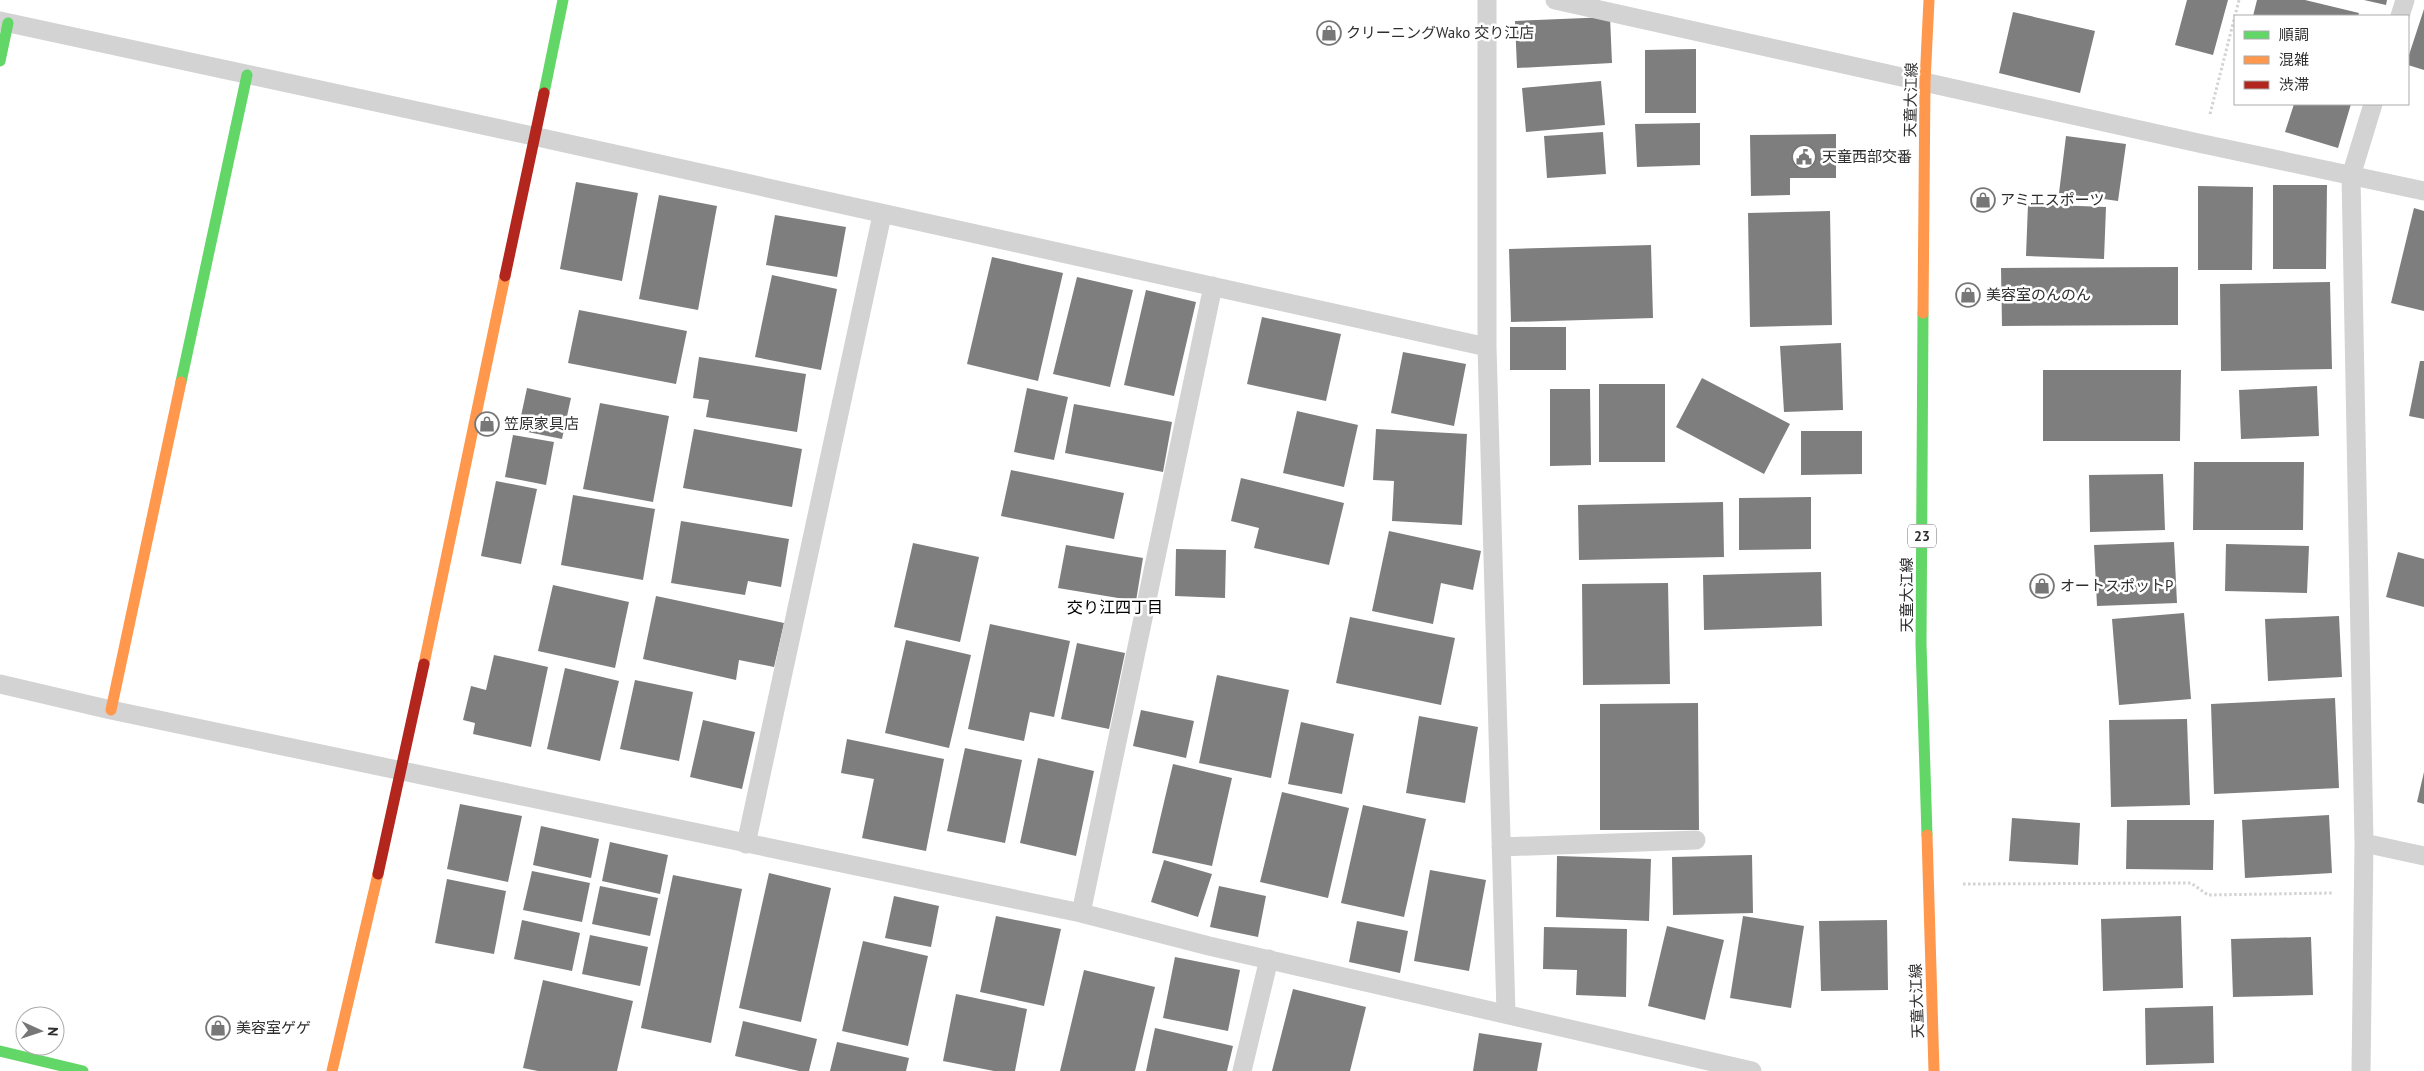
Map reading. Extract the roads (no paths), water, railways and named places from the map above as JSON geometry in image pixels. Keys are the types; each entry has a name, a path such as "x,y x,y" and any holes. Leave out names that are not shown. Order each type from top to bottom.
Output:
{"street":[{"path":"332,1071 402,770 533,136 563,0"},
{"name":"天童大江線","path":"1929,0 1925,82 1921,644 1934,1071"},
{"path":"0,61 4,22"},
{"path":"111,710 247,75"},
{"path":"0,1051 83,1071"}],"lane":[{"path":"1487,0 1487,347 1506,1014"},
{"path":"1555,0 2203,144 2424,191"},
{"path":"2400,15 2404,0"},
{"path":"4,22 533,136 882,215 1487,347"},
{"path":"2361,1071 2364,843 2351,176 2373,105"},
{"path":"746,844 882,215"},
{"path":"1081,914 1213,286"},
{"path":"0,684 111,710 1081,914 1752,1071"},
{"path":"1501,847 1696,840"},
{"path":"2364,843 2424,856"},
{"path":"1242,1071 1269,959"}],"place":[{"name":"クリーニングWako 交り江店","path":"1329,33"},
{"name":"天童西部交番","path":"1804,157"},
{"name":"アミエスポーツ","path":"1983,200"},
{"name":"美容室のんのん","path":"1968,295"},
{"name":"笠原家具店","path":"487,424"},
{"name":"オートスポットP","path":"2042,586"},
{"name":"美容室ゲゲ","path":"218,1028"}],"district":[{"name":"交り江四丁目","path":"1115,607"}]}
